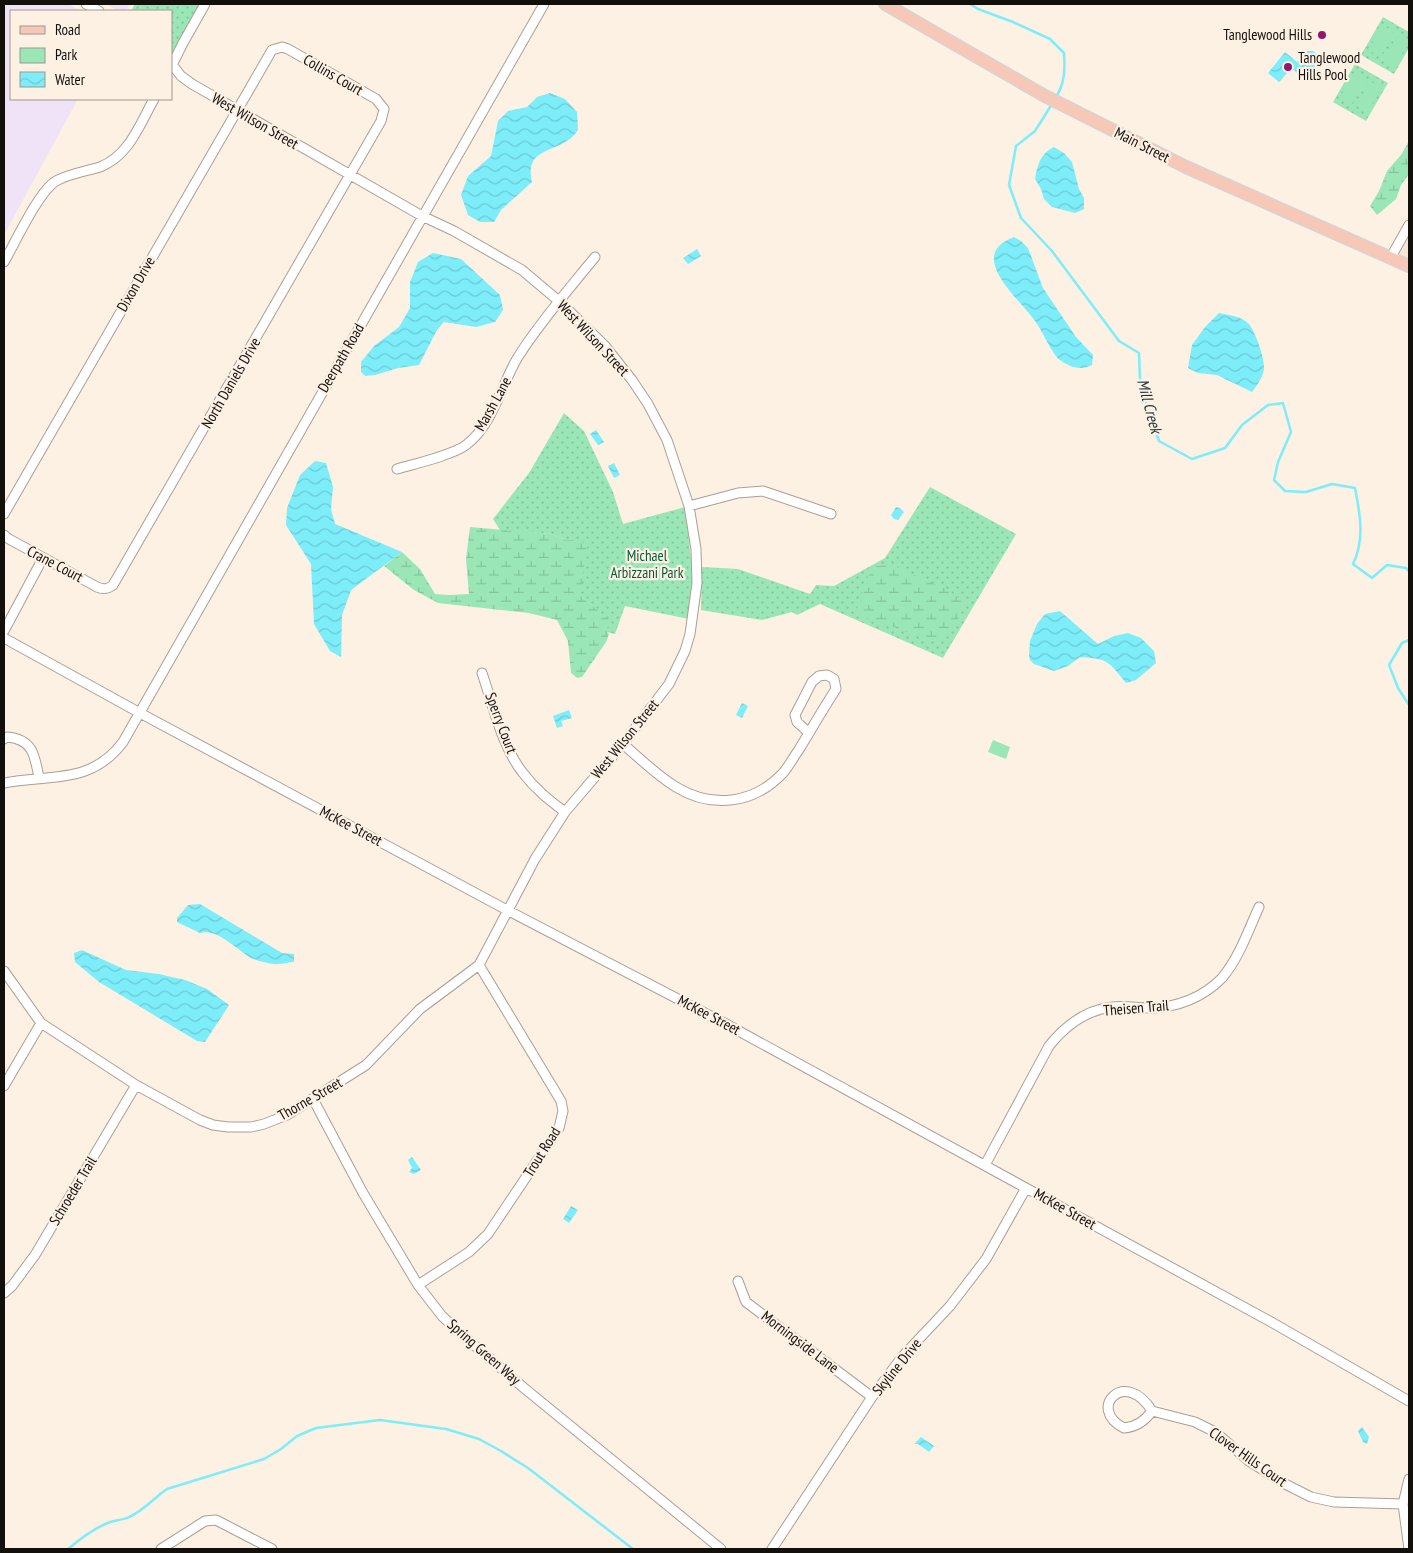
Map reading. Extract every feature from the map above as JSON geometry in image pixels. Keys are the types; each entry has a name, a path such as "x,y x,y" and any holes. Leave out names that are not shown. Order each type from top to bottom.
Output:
{"main road":[{"name":"Main Street","path":"885,4 1045,96 1186,167 1409,266"}],"street":[{"path":"86,4 97,10"},
{"path":"172,64 205,4"},
{"name":"Deerpath Road","path":"4,783 84,773 106,761 123,742 544,4"},
{"name":"Collins Court","path":"268,55 277,48 288,49 376,99 384,109 381,121"},
{"name":"Dixon Drive","path":"4,514 268,55"},
{"name":"West Wilson Street","path":"172,64 180,76 236,110 422,216 454,231 522,270 560,302 605,346 627,372 648,404 666,440 689,506 696,549 697,583 690,634 685,651 669,684 623,744 565,812 507,910"},
{"path":"4,262 46,190 56,181 102,166 120,155 153,100"},
{"name":"North Daniels Drive","path":"109,589 117,581 381,121"},
{"path":"1391,257 1409,224"},
{"name":"Marsh Lane","path":"397,469 455,451 473,439 490,414 518,358 595,257"},
{"path":"689,506 738,494 763,491 831,514"},
{"name":"Crane Court","path":"4,535 97,587 109,589"},
{"path":"4,631 43,558"},
{"name":"McKee Street","path":"4,638 507,910 726,1024 1265,1318 1409,1401"},
{"name":"Sperry Court","path":"482,673 506,743 521,772 539,792 565,812"},
{"path":"623,744 675,787 701,799 725,801 746,797 767,787 784,772 809,733 836,689 834,679 827,675 819,676 812,682 795,715 797,722 809,733"},
{"path":"4,739 7,737 18,738 30,746 35,756 39,778"},
{"name":"Theisen Trail","path":"985,1165 1049,1046 1058,1034 1068,1025 1087,1014 1110,1007 1161,1008 1185,1002 1205,992 1231,966 1258,907"},
{"name":"Thorne Street","path":"4,971 41,1023 136,1085 200,1120 213,1125 251,1127 287,1115 366,1065 420,1009 479,965 507,910"},
{"name":"Trout Road","path":"418,1284 469,1252 488,1234 553,1137 562,1119 561,1101 479,965"},
{"path":"4,1086 41,1023"},
{"name":"Schroeder Trail","path":"4,1293 12,1286 35,1255 136,1085"},
{"name":"Spring Green Way","path":"313,1099 363,1194 418,1284 442,1316 460,1333 721,1549"},
{"name":"Skyline Drive","path":"772,1549 872,1397 902,1357 950,1306 986,1260 1026,1188"},
{"name":"Morningside Lane","path":"738,1281 746,1302 872,1397"},
{"name":"Clover Hills Court","path":"1152,1411 1144,1421 1124,1428 1112,1420 1108,1409 1113,1396 1129,1391 1142,1398 1152,1411 1195,1422 1215,1432 1249,1461 1285,1484 1311,1497 1334,1502 1403,1504"},
{"path":"1408,1549 1403,1504 1409,1479"},
{"path":"161,1549 205,1521 216,1520 272,1549"}],"shaded area":[{"path":"4,4 68,4 79,10 10,10 10,100 77,100 4,235"},
{"path":"106,4 130,4 127,10 117,10"},
{"path":"1409,231 1409,261 1397,256"}],"green space":[{"path":"135,4 205,4 172,61 172,10 132,10"},
{"path":"1383,17 1409,32 1409,48 1394,74 1361,55"},
{"path":"1383,25 1394,32 1380,57 1368,50"},
{"path":"1398,35 1409,41 1395,66 1383,59"},
{"path":"1355,64 1388,83 1366,121 1333,102"},
{"path":"1355,72 1367,79 1352,104 1340,97"},
{"path":"1370,81 1382,88 1367,113 1356,106"},
{"path":"1409,141 1409,174 1401,185 1396,199 1377,215 1370,206 1379,191 1387,171 1401,155"},
{"name":"Michael Arbizzani Park","path":"564,413 584,431 613,492 623,524 685,507 693,584 689,619 625,606 615,634 607,632 591,605 580,595 580,540 566,540 551,534 500,530 493,519 529,473"},
{"path":"930,487 1016,534 943,658 820,604 797,615 792,612 762,620 701,610 702,567 738,569 810,594 816,585 834,586 885,558"},
{"path":"470,527 551,534 566,540 580,540 587,546 580,595 609,620 607,632 609,634 606,642 582,677 577,678 571,673 568,641 557,620 529,613 438,603 414,590 384,566 402,552 420,569 435,594 469,594 466,559"},
{"path":"892,565 948,590 965,603 954,627 946,637 931,641 891,626 875,623 856,611 863,596 861,588 875,566"},
{"path":"993,740 1010,747 1006,759 988,752"}],"water":[{"name":"Tanglewood Hills Pool","path":"1307,51 1313,51 1318,55 1319,61 1317,66 1312,69 1305,66 1298,74 1294,70 1289,71 1279,82 1268,73 1285,52 1297,62"},
{"path":"550,93 565,99 577,112 578,130 568,140 545,151 535,159 531,172 532,182 501,210 494,222 480,222 468,215 461,195 468,176 491,156 498,121 508,111 527,107 537,97"},
{"path":"1054,147 1064,153 1072,162 1079,189 1084,198 1084,209 1075,213 1052,207 1044,199 1035,179 1040,160"},
{"path":"1014,237 1028,248 1043,288 1076,337 1093,355 1092,365 1083,368 1075,367 1060,360 1035,321 1000,277 995,265 994,254 1000,245"},
{"path":"697,249 701,256 688,264 683,258"},
{"path":"433,253 461,259 500,295 503,310 495,322 476,327 444,322 437,330 419,365 365,376 361,372 361,362 374,346 399,327 410,308 410,282 418,262"},
{"path":"1219,313 1242,319 1251,326 1256,337 1264,370 1262,377 1252,392 1217,375 1198,373 1188,368 1192,345 1205,327"},
{"path":"596,430 604,442 598,445 590,434"},
{"path":"315,461 326,463 333,487 331,509 335,524 402,552 351,590 342,615 341,657 330,651 314,624 311,564 286,525 287,508 300,475"},
{"path":"614,463 620,475 614,478 608,466"},
{"path":"896,507 904,512 898,520 894,519 891,515"},
{"path":"1060,611 1098,644 1114,636 1128,633 1141,638 1154,651 1156,663 1136,680 1126,683 1103,660 1080,657 1068,666 1054,671 1034,664 1030,660 1029,655 1030,641 1037,624 1045,614"},
{"path":"742,703 748,706 742,718 736,715"},
{"path":"569,710 572,718 561,721 563,726 557,728 553,716"},
{"path":"200,904 282,953 294,954 294,962 276,964 253,959 214,934 200,933 177,922 177,918 188,905"},
{"path":"82,950 126,970 159,974 185,980 207,989 229,1005 205,1042 197,1041 99,982 75,962 74,953"},
{"path":"412,1157 421,1170 414,1174 409,1172 412,1168 408,1160"},
{"path":"571,1206 578,1210 569,1223 563,1219"},
{"path":"1362,1427 1369,1437 1367,1444 1363,1442 1358,1431"},
{"path":"921,1437 934,1446 929,1452 918,1444 914,1444"}],"waterway":[{"name":"Mill Creek","path":"970,4 1050,39 1064,53 1064,76 1056,97"},
{"name":"Mill Creek","path":"1052,104 1035,131 1016,146 1009,185 1021,218 1052,251 1119,341 1139,353 1140,380 1159,441 1192,459 1225,448 1242,425 1268,405 1283,403 1291,432 1278,462 1274,480 1285,491 1306,492 1332,484 1355,488 1360,517 1360,536 1357,555 1353,564 1372,578 1387,565 1406,568 1409,571"},
{"name":"Mill Creek","path":"1409,640 1402,643 1389,665 1398,688 1409,705"},
{"path":"68,1549 99,1527 124,1519 144,1508 167,1489 264,1459 281,1449 297,1436 316,1428 380,1420 446,1429 479,1439 528,1468 633,1549"}],"place":[{"name":"Tanglewood Hills","path":"1322,35"},
{"name":"Tanglewood Hills Pool","path":"1288,67"}]}
